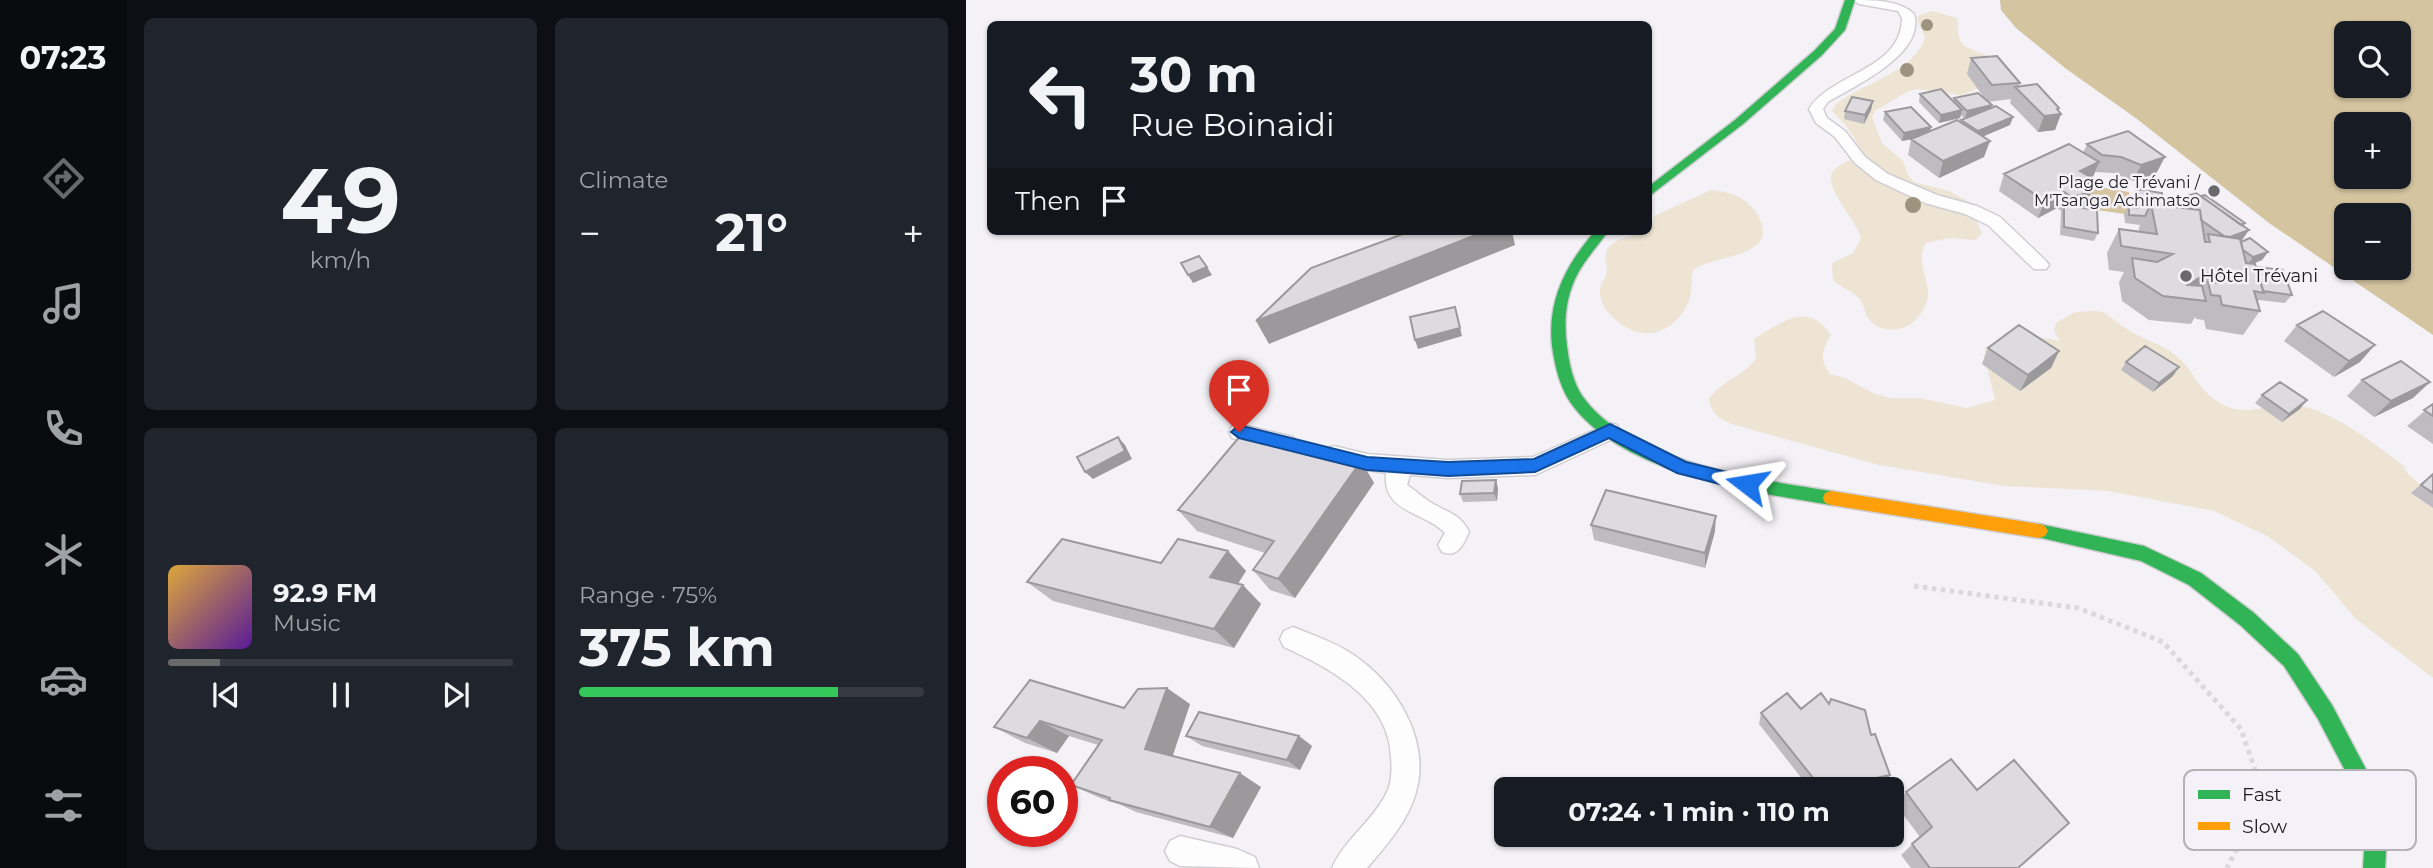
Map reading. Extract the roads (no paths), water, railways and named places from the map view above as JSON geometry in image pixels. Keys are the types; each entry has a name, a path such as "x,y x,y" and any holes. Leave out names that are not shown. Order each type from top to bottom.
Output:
{"main road":[{"path":"1652,190 1739,122 1818,53 1840,30 1850,0"},
{"path":"1598,235 1578,257 1564,285 1556,328 1563,368 1579,403 1610,431 1683,468 1747,484 2079,538 2144,554 2195,579 2247,619 2291,660 2325,712 2355,770"},
{"path":"2374,868 2375,850"}],"lane":[{"path":"1859,0 1897,6 1906,11 1910,19 1906,33 1897,49 1882,63 1822,99 1816,108 1821,120 1840,134 1860,160 1882,177 1921,196 1971,210 1994,221 2040,265"},
{"path":"1239,432 1367,463 1448,469 1535,466 1610,431"},
{"path":"1405,466 1396,474 1396,489 1424,510 1453,526 1458,532 1450,545"},
{"path":"1293,639 1344,664 1382,698 1406,743 1403,791 1373,840 1347,868"},
{"path":"1180,851 1244,868"}],"place":[{"name":"Plage de Trévani / M'Tsanga Achimatso","path":"2214,191"},
{"name":"Hôtel Trévani","path":"2186,276"}]}
